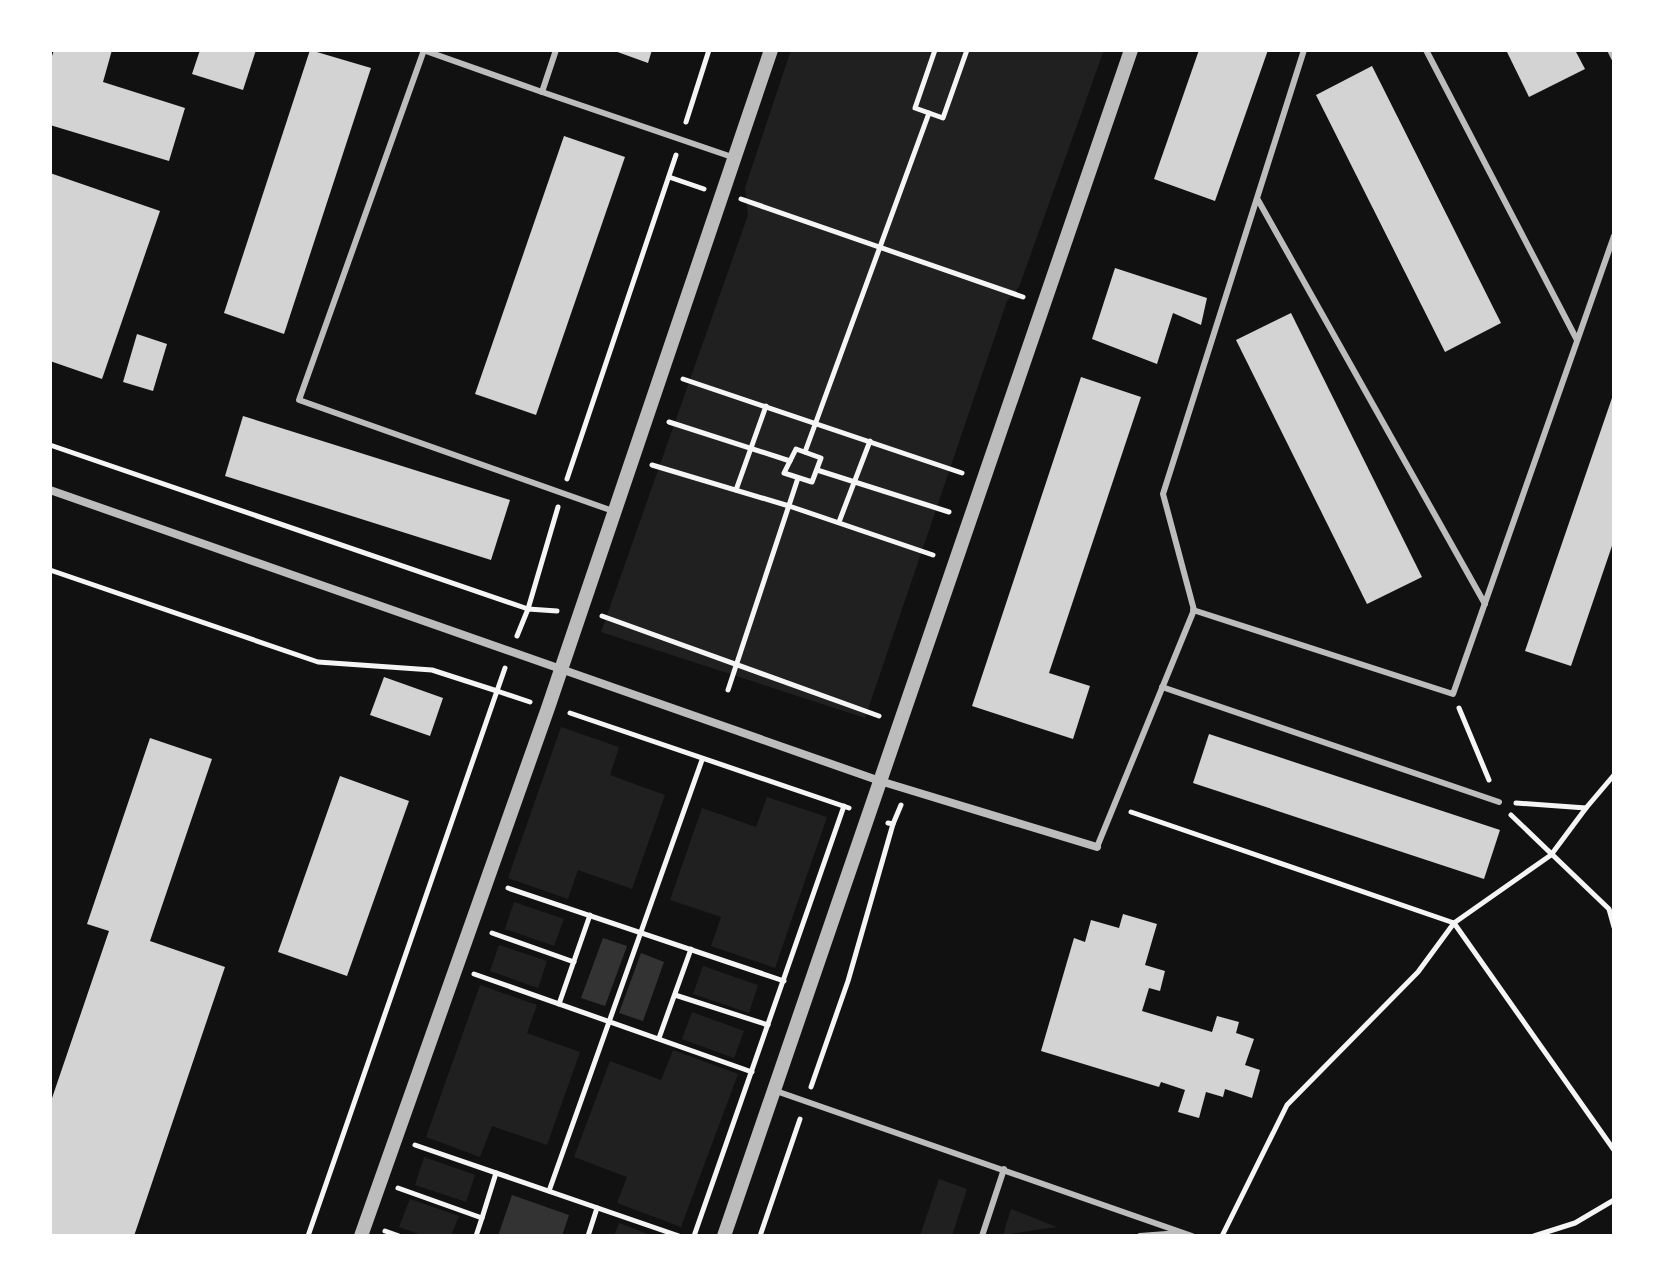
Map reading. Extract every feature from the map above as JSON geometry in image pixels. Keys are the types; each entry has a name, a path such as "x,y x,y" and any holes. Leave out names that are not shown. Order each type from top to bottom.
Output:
{"street":[{"path":"361,1236 562,669 771,50"},
{"path":"724,1236 1131,50"},
{"path":"50,490 880,781 1097,847"}],"lane":[{"path":"614,512 299,400 424,50 736,158"},
{"path":"542,92 556,50"},
{"path":"1097,847 1193,610 1163,494 1304,50"},
{"path":"1426,50 1577,340"},
{"path":"1610,50 1614,58"},
{"path":"1258,200 1485,604"},
{"path":"1193,610 1453,694 1614,236"},
{"path":"1162,687 1499,802"},
{"path":"773,1089 1192,1236"},
{"path":"982,1236 1004,1169"},
{"path":"1140,1236 1183,1232"}],"path":[{"path":"308,1236 528,609 562,493 709,50"},
{"path":"935,50 915,108 943,118 967,50"},
{"path":"805,452 929,113"},
{"path":"734,213 740,198 1024,297"},
{"path":"678,377 962,473"},
{"path":"736,490 766,406"},
{"path":"663,420 790,461"},
{"path":"838,522 870,441"},
{"path":"50,445 528,609"},
{"path":"796,449 805,452 821,458 812,482 784,473 796,449"},
{"path":"647,464 789,506 933,555"},
{"path":"817,470 949,512"},
{"path":"728,690 798,478"},
{"path":"50,570 318,662 432,670 497,691"},
{"path":"595,613 899,724"},
{"path":"1453,694 1499,802 1609,909 1614,927"},
{"path":"569,713 844,806 694,1236"},
{"path":"549,1191 702,760"},
{"path":"1222,1236 1287,1105 1418,972 1454,923 1551,855 1614,775"},
{"path":"1499,802 1586,808"},
{"path":"1114,806 1454,923 1614,1150"},
{"path":"760,1236 848,981 893,824"},
{"path":"501,886 784,981"},
{"path":"559,1004 590,915"},
{"path":"486,931 574,962"},
{"path":"659,1038 691,949"},
{"path":"471,973 752,1072"},
{"path":"675,995 768,1025"},
{"path":"413,1144 679,1236"},
{"path":"476,1236 496,1173"},
{"path":"398,1188 482,1218"},
{"path":"1534,1236 1575,1223 1614,1200"},
{"path":"588,1236 597,1208"},
{"path":"382,1230 399,1236"}],"shaded area":[{"path":"791,50 1104,50 1019,287 1007,301 865,718 601,632 748,215 745,188"},
{"path":"561,727 619,747 610,775 665,795 632,889 578,870 568,899 508,878"},
{"path":"767,797 827,817 775,968 711,946 721,917 670,900 702,808 756,827"},
{"path":"514,902 564,919 554,946 505,929"},
{"path":"603,938 627,946 605,1006 581,998"},
{"path":"499,945 547,961 538,988 490,971"},
{"path":"641,953 664,962 643,1021 619,1013"},
{"path":"703,966 758,985 749,1013 693,994"},
{"path":"480,985 537,1005 527,1033 580,1052 547,1145 492,1126 480,1157 426,1137"},
{"path":"692,1012 744,1031 734,1058 682,1039"},
{"path":"673,1050 738,1074 681,1227 617,1203 627,1177 574,1157 610,1061 661,1080"},
{"path":"424,1157 475,1175 466,1202 415,1185"},
{"path":"939,1179 967,1189 952,1236 920,1236"},
{"path":"512,1195 569,1215 562,1236 498,1236"},
{"path":"410,1199 459,1216 451,1236 424,1236 399,1227"},
{"path":"1011,1209 1057,1227 1003,1235"},
{"path":"619,1223 653,1236 614,1236"}],"building":[{"path":"54,50 112,50 103,82 185,108 169,161 50,125 50,62"},
{"path":"200,50 256,50 243,90 192,74"},
{"path":"310,50 371,68 284,334 224,313"},
{"path":"612,50 652,50 648,63"},
{"path":"1199,50 1268,50 1215,201 1154,179"},
{"path":"1506,50 1575,50 1585,69 1529,97"},
{"path":"1372,66 1501,323 1445,352 1316,95"},
{"path":"564,136 625,157 536,415 475,394"},
{"path":"50,173 160,211 102,379 50,361"},
{"path":"1115,268 1207,298 1201,325 1173,313 1157,364 1092,339"},
{"path":"1291,313 1422,577 1367,604 1236,340"},
{"path":"137,334 167,344 153,391 123,382"},
{"path":"1081,377 1141,397 1049,673 1090,686 1073,739 972,706"},
{"path":"1614,392 1614,540 1571,666 1525,651"},
{"path":"243,416 510,500 491,560 225,476"},
{"path":"384,677 443,698 430,736 370,715"},
{"path":"1209,734 1500,830 1484,879 1193,783"},
{"path":"150,738 212,759 150,941 225,967 134,1236 50,1236 50,1104 109,931 87,924"},
{"path":"340,776 409,801 347,976 278,952"},
{"path":"1123,914 1157,924 1145,965 1165,971 1160,991 1149,988 1142,1011 1212,1032 1217,1016 1239,1022 1236,1033 1254,1039 1245,1065 1260,1070 1252,1098 1225,1089 1223,1097 1206,1092 1199,1118 1178,1112 1185,1090 1161,1082 1159,1087 1041,1051 1074,938 1085,942 1091,920 1119,928"}]}
